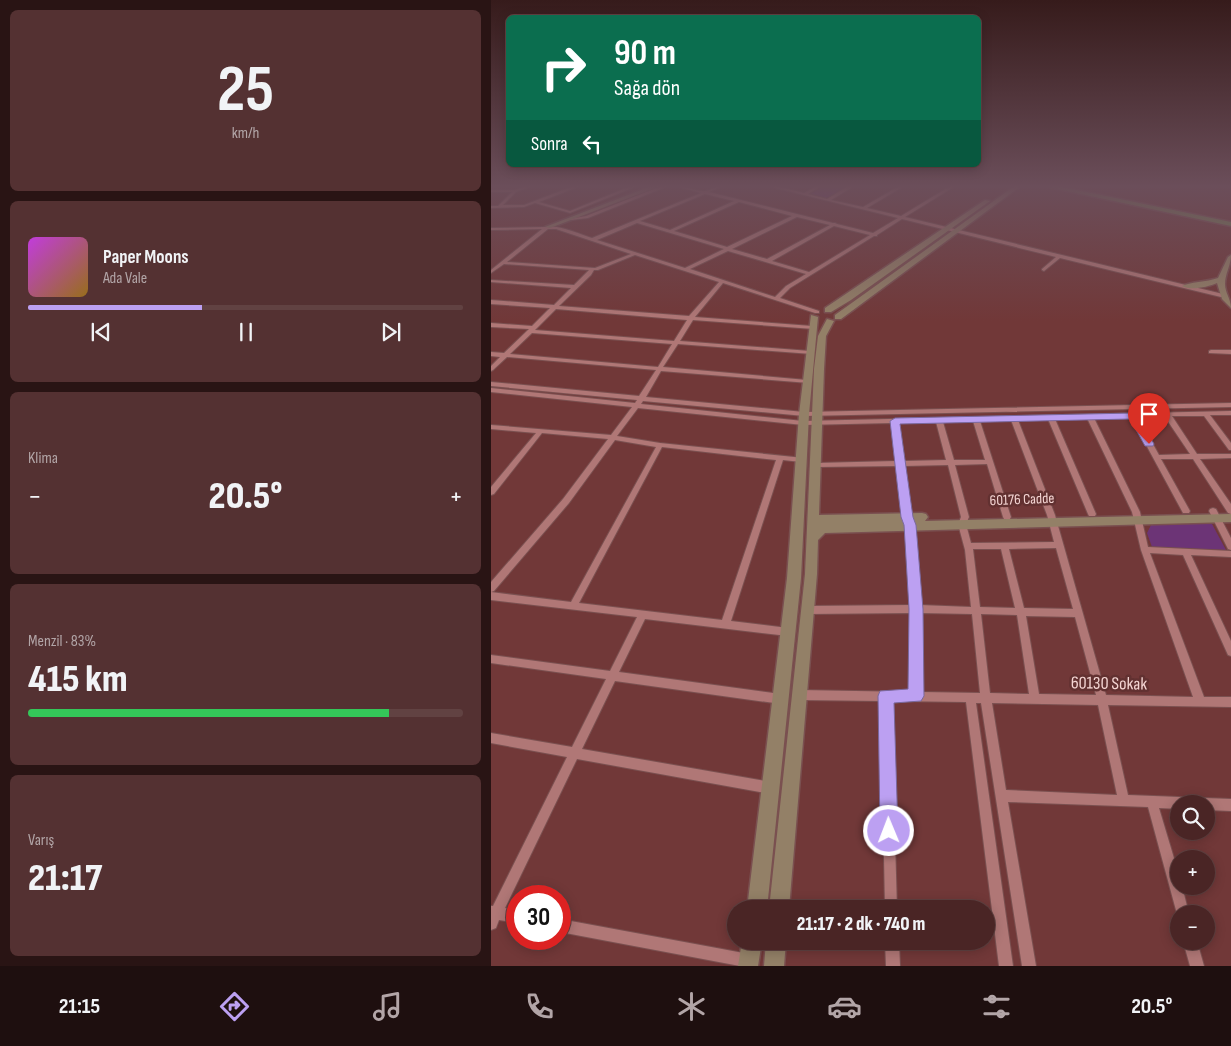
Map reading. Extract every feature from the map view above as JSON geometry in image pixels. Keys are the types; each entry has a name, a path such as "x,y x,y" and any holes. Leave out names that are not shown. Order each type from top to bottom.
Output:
{"main road":[{"path":"758,900 788,632 801,460 811,419 822,336 832,316 848,298 945,230"},
{"path":"816,314 822,321 832,316 959,230"},
{"path":"1231,257 1219,285 1222,296 1231,306"},
{"path":"1186,286 1204,285 1221,279"},
{"path":"780,900 812,540 816,465 807,382 812,328 816,314"},
{"name":"60176 Cadde","path":"963,520 1007,517 1051,518 1092,514 1137,516 1186,511 1215,514 1231,511"},
{"path":"813,519 909,521 1215,514 1231,518"},
{"path":"812,540 816,532 821,529 909,521"},
{"path":"774,966 775,950"}],"street":[{"path":"491,272 545,230"},
{"path":"556,230 636,253 776,298 816,314"},
{"path":"592,240 614,230"},
{"path":"663,230 811,274"},
{"path":"669,232 673,230"},
{"path":"687,270 766,230"},
{"path":"768,261 824,230"},
{"path":"857,230 875,235"},
{"path":"776,298 788,287 883,230"},
{"path":"945,230 1222,296"},
{"path":"491,263 592,269 636,253"},
{"path":"1044,270 1059,256"},
{"path":"491,369 577,287 592,269"},
{"path":"1143,277 1222,296"},
{"path":"491,281 577,287"},
{"path":"491,588 566,501 638,402 691,318 723,281"},
{"path":"491,302 812,328"},
{"path":"491,324 532,330 810,353"},
{"path":"1211,352 1231,352"},
{"path":"491,354 807,382"},
{"path":"491,384 638,402"},
{"path":"491,390 811,419 895,421 1231,413"},
{"path":"811,419 1231,405"},
{"path":"1167,414 1231,511"},
{"path":"1206,414 1231,448"},
{"path":"1134,416 1186,511"},
{"path":"1090,417 1137,516 1145,550 1200,701"},
{"path":"1014,418 1051,518 1102,699 1124,800"},
{"path":"1051,418 1092,514"},
{"path":"976,419 1007,517"},
{"path":"939,420 968,546 986,697 1029,966"},
{"path":"895,421 909,521 916,609 916,696"},
{"path":"491,427 611,437 660,445 801,460"},
{"path":"491,492 541,432"},
{"path":"573,606 660,445"},
{"path":"1157,458 1231,456"},
{"path":"725,624 780,458"},
{"path":"816,465 989,462"},
{"path":"1215,514 1231,547"},
{"path":"968,546 1058,545"},
{"path":"1004,546 1021,612 1035,698"},
{"path":"1145,550 1231,554"},
{"path":"1185,553 1231,652"},
{"path":"491,596 788,632"},
{"path":"807,610 916,609 1078,613"},
{"path":"506,917 493,916 611,675 643,614"},
{"path":"491,659 781,699"},
{"name":"60130 Sokak","path":"799,695 1231,702"},
{"path":"886,696 891,900"},
{"path":"970,697 1006,966"},
{"path":"491,738 771,788"},
{"path":"1002,796 1231,805"},
{"path":"1152,802 1181,905"},
{"path":"571,927 750,956"},
{"path":"892,950 893,966"},
{"path":"1193,950 1197,966"}],"shaded area":[{"path":"491,230 1231,230 1231,966 491,966"},
{"path":"1152,523 1212,524 1226,550 1152,547 1147,533"}],"route":[{"path":"889,831 886,696 916,696 916,609 910,525 907,517 895,421 1134,416 1149,444"}]}
